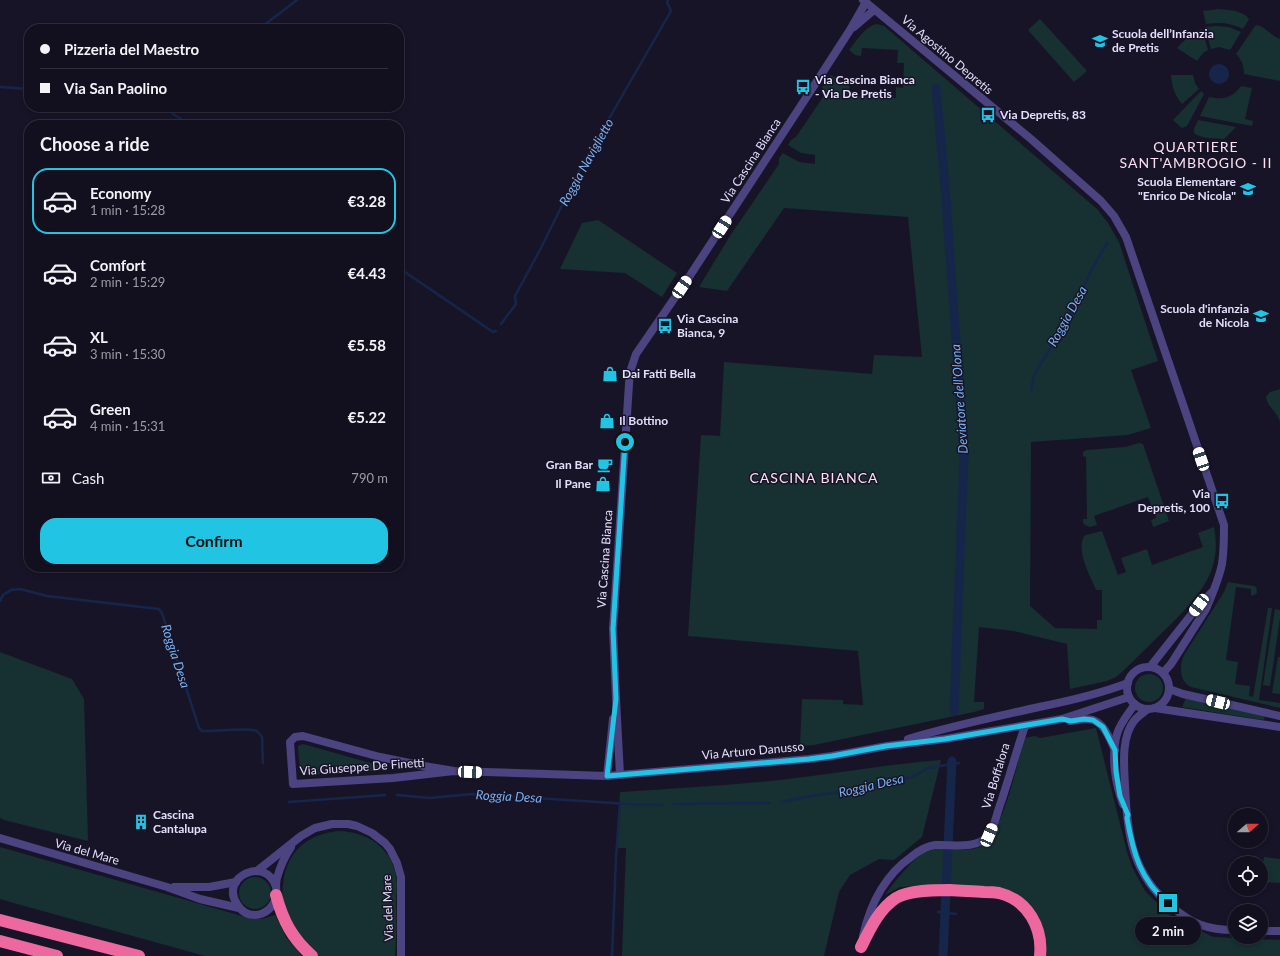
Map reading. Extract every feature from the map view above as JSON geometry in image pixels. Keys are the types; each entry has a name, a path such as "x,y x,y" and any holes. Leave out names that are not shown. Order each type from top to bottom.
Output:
{"highway":[{"path":"860,947 876,918 886,906 898,897 930,890 998,892 1010,897 1021,904 1028,911 1038,931 1041,942 1040,956"},
{"path":"276,891 280,912 285,924 302,947 312,956"},
{"path":"0,920 139,956"},
{"path":"0,941 57,956"}],"street":[{"name":"Via Agostino Depretis","path":"864,1 1031,139 1101,201 1114,216 1126,237 1224,525 1222,564 1206,609 1171,664 1163,673"},
{"name":"Via Cascina Bianca","path":"620,775 614,618 628,384 630,372 636,354 689,277 850,30 864,1"},
{"name":"Via Cascina Bianca","path":"850,30 874,10"},
{"name":"Via Agostino Depretis","path":"1150,667 1199,605 1213,592"},
{"path":"1228,929 1207,927 1193,922 1176,910 1160,897 1151,886 1144,875 1136,856 1131,842 1127,818 1124,756 1126,738 1133,722 1151,708 1160,705 1165,701 1169,689 1169,683 1163,673 1158,669 1150,667 1138,669 1130,677 1128,682 1127,690 1132,701 1141,708 1151,708 1280,727"},
{"name":"Via Arturo Danusso","path":"886,746 944,728 1113,689 1128,682"},
{"path":"1169,689 1183,694 1280,716"},
{"name":"Via Cascina Bianca","path":"607,776 616,699"},
{"path":"1062,719 1072,712 1070,704 1066,701"},
{"path":"1128,815 1120,796 1116,772 1115,750 1118,733 1132,701"},
{"name":"Via Arturo Danusso","path":"620,775 832,756 886,746 945,739 1025,726 1062,719 1132,701"},
{"path":"1062,719 1071,721 1084,719 1093,720 1103,727 1115,750"},
{"name":"Via Boffalora","path":"860,947 866,921 876,898 886,881 907,860 918,852 934,845 962,846 974,844 989,835 1025,726"},
{"name":"Via Giuseppe De Finetti","path":"454,771 393,778 293,784 290,742 295,737 303,736 380,757 454,771 607,776 620,775"},
{"name":"Via del Mare","path":"257,871 304,833 315,828 339,824 353,825 378,837 385,843 394,856 402,877 401,956"},
{"name":"Via del Mare","path":"0,838 167,887 200,899 239,908"},
{"path":"276,891 270,877 257,871 246,873 240,878 236,882 233,895 239,908 250,914 255,915 263,913 271,907 275,900 276,891 276,879 283,861 295,841"},
{"name":"Via del Mare","path":"167,887 209,887 236,882"},
{"path":"1268,931 1280,931"}],"green space":[{"path":"1218,9 1239,12 1249,19 1243,29 1234,25 1216,23 1206,24 1203,11"},
{"path":"1040,19 1087,71 1074,82 1028,30"},
{"path":"877,24 884,26 1097,209 1108,223 1119,242 1158,361 1131,370 1151,428 1128,435 1031,442 1030,606 1055,628 1097,629 1097,620 1102,620 1102,590 1096,590 1085,563 1082,542 1084,536 1086,535 1102,531 1118,575 1126,572 1121,558 1147,549 1152,565 1203,547 1198,533 1214,527 1216,543 1215,558 1205,584 1188,606 1129,666 1116,677 1107,681 1070,689 1067,644 1014,631 979,627 974,702 984,702 984,709 814,745 800,746 802,699 843,700 843,704 863,705 858,651 688,636 701,435 720,436 724,362 872,374 874,355 922,357 908,217 784,208 727,291 699,287 730,236 779,164 779,158 783,153 799,162 815,164 815,155 801,153 788,145 791,140 796,137 825,94 822,87 831,75 850,86 848,91 859,96 896,98 896,87 903,88 904,63 897,63 898,50 862,48 861,56 855,55 849,50 865,31"},
{"path":"1257,25 1280,39 1280,81 1244,74 1242,63 1236,54"},
{"path":"1205,27 1229,27 1241,32 1230,50 1219,47 1211,49"},
{"path":"1202,29 1208,50 1203,53 1197,61 1177,48 1191,34"},
{"path":"1171,75 1193,75 1195,83 1199,89 1182,104 1174,91"},
{"path":"1241,86 1252,88 1245,119 1253,121 1252,126 1200,116 1209,97 1223,98 1231,96"},
{"path":"1201,91 1204,94 1187,126 1182,128 1173,120"},
{"path":"1198,120 1236,127 1224,139 1204,137 1194,133"},
{"path":"598,220 677,273 662,297 625,273 560,269 582,223"},
{"path":"1280,389 1280,422 1266,397 1270,392"},
{"path":"1139,443 1143,444 1169,521 1153,527 1151,520 1156,518 1148,497 1094,516 1097,525 1090,527 1085,525 1083,519 1087,519 1086,457 1083,456 1083,452 1087,450 1125,447"},
{"path":"1228,582 1254,586 1256,587 1257,592 1251,596 1251,589 1236,587 1226,660 1238,662 1235,684 1250,686 1249,696 1253,697 1268,608 1272,608 1259,700 1280,703 1280,708 1191,687 1182,677 1181,664 1184,655 1224,592"},
{"path":"1275,609 1280,610 1280,618 1270,686 1263,685"},
{"path":"0,652 72,679 84,699 88,841 0,818"},
{"path":"1278,657 1280,657 1280,694 1272,693"},
{"path":"1149,674 1159,678 1163,688 1159,698 1149,702 1139,698 1135,688 1139,678"},
{"path":"1186,698 1263,716 1265,718 1263,720 1182,707"},
{"path":"1096,728 1127,852 1132,867 1145,891 1168,914 1213,937 1228,938 1228,944 1268,944 1268,939 1280,940 1280,956 1044,956 1044,936 1030,904 1012,891 942,885 900,887 885,895 902,873 921,854 936,849 966,850 978,848 990,838 997,826 1009,796 1024,738 1035,736 1040,738"},
{"path":"303,744 385,767 387,770 304,775 300,770 298,748 298,746"},
{"path":"941,760 922,837 894,860 879,859 850,875 839,892 824,956 622,956 626,848 617,848 620,792 774,780"},
{"path":"339,831 359,834 368,838 383,849 389,857 397,883 395,956 319,956 298,934 287,914 282,896 285,873 294,854 300,847 317,836"},
{"path":"0,847 249,918 262,919 275,915 286,937 302,956 205,956 0,899"},
{"path":"1268,858 1280,859 1280,883 1268,882"},
{"path":"252,877 258,877 267,881 271,893 267,905 258,909 252,909 243,905 239,896 239,890 243,881"}],"water":[{"path":"1219,64 1226,67 1229,74 1226,81 1219,84 1212,81 1209,74 1212,67"}],"waterway":[{"path":"266,24 297,0"},
{"name":"Roggia Naviglietto","path":"501,324 516,304 515,296 541,248 580,169 671,11 667,2 668,0"},
{"name":"Roggia Naviglietto","path":"0,87 24,89"},
{"name":"Deviatore dell'Olona","path":"936,88 945,186 964,455 954,711"},
{"name":"Roggia Naviglietto","path":"171,112 182,120"},
{"name":"Roggia Desa","path":"1031,391 1034,375 1072,311 1094,265 1107,243"},
{"name":"Roggia Naviglietto","path":"404,271 493,332 496,331"},
{"name":"Roggia Desa","path":"0,601 3,595 11,590 20,589 47,596 159,609 162,613 199,728 202,731 246,729 257,731 262,737 263,763"},
{"path":"943,956 952,761"},
{"name":"Roggia Desa","path":"782,802 811,796 868,788 898,781 916,775 928,768 959,763"},
{"name":"Roggia Desa","path":"397,795 430,798 472,794 663,805"},
{"name":"Roggia Desa","path":"289,802 385,795"},
{"name":"Roggia Desa","path":"612,956 620,803"},
{"name":"Roggia Desa","path":"674,804 769,803"},
{"path":"938,912 956,914"}],"place":[{"name":"Scuola dell’Infanzia de Pretis","path":"1100,41"},
{"name":"Via Cascina Bianca - Via De Pretis","path":"803,87"},
{"name":"Via Depretis, 83","path":"988,115"},
{"name":"Scuola Elementare \"Enrico De Nicola\"","path":"1248,189"},
{"name":"Scuola d'infanzia de Nicola","path":"1261,316"},
{"name":"Via Cascina Bianca, 9","path":"665,326"},
{"name":"Dai Fatti Bella","path":"610,374"},
{"name":"Il Bottino","path":"607,421"},
{"name":"Gran Bar","path":"605,465"},
{"name":"Il Pane","path":"603,484"},
{"name":"Via Depretis, 100","path":"1222,501"},
{"name":"Cascina Cantalupa","path":"141,822"}],"district":[{"name":"QUARTIERE SANT'AMBROGIO - II","path":"1196,156"},
{"name":"CASCINA BIANCA","path":"814,478"}],"route":[{"path":"625,442 613,629 616,699 607,776 809,759 886,746 945,739 1062,719 1071,721 1084,719 1093,720 1103,727 1115,750 1116,772 1120,796 1128,815 1127,818 1131,842 1136,856 1144,875 1151,886 1160,897 1168,903"}]}
